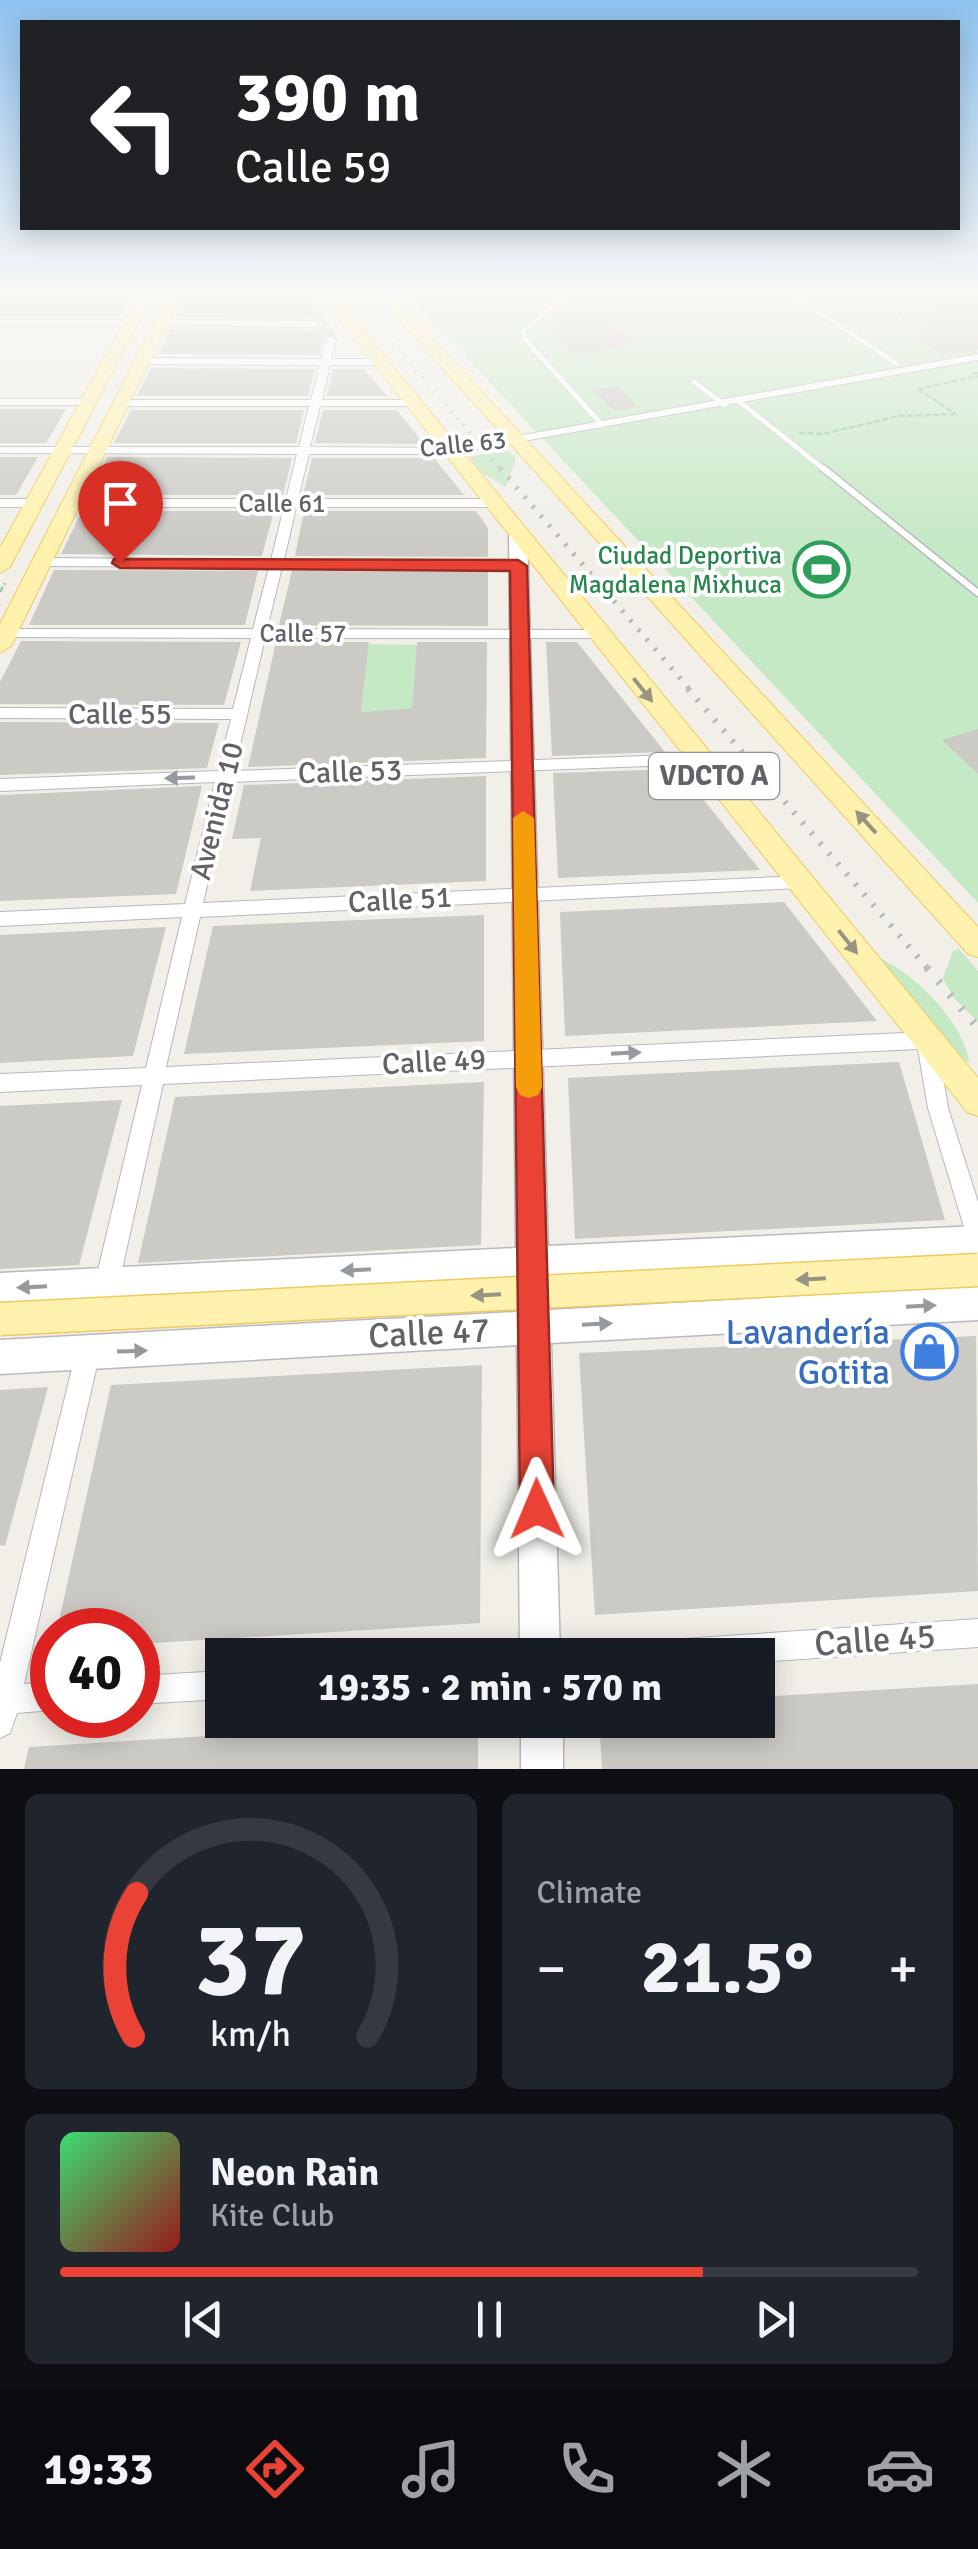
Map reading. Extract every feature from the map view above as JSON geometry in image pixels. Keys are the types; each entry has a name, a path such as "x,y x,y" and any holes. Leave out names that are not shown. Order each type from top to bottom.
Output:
{"main road":[{"path":"1,564 101,378"},
{"path":"3,640 134,378"},
{"name":"VDCTO A","path":"392,378 978,1102"},
{"name":"VDCTO A","path":"459,378 978,946"},
{"path":"518,535 540,1638"},
{"name":"Calle 47","path":"0,1289 978,1239"},
{"path":"0,1319 978,1270"},
{"name":"Calle 47","path":"0,1358 978,1303"},
{"path":"542,1738 542,1769"}],"street":[{"name":"Avenida 10","path":"107,1283 200,876 322,378"},
{"name":"Calle 63","path":"0,450 450,451 725,405 854,378"},
{"path":"0,402 88,402"},
{"path":"121,403 412,403"},
{"path":"0,503 34,504"},
{"name":"Calle 61","path":"71,503 492,503"},
{"path":"42,562 518,566"},
{"name":"Calle 57","path":"3,640 260,633 598,634"},
{"name":"Calle 55","path":"0,713 240,714"},
{"name":"Calle 53","path":"0,785 700,759"},
{"name":"Calle 51","path":"0,918 800,882"},
{"path":"928,1040 938,1108 978,1239"},
{"name":"Calle 49","path":"0,1083 928,1040"},
{"path":"30,1701 2,1707 88,1352"},
{"name":"Calle 45","path":"775,1647 978,1633"},
{"path":"160,1688 205,1685"}],"lane":[{"path":"559,378 602,425"},
{"path":"694,382 725,405"},
{"path":"740,402 978,593"}],"path":[{"path":"778,433 823,434 868,421 957,414 918,389 967,378"}],"green space":[{"name":"Ciudad Deportiva Magdalena Mixhuca","path":"485,378 978,378 978,903"},
{"path":"508,450 516,459 506,487 481,472 470,457"},
{"path":"369,644 417,645 412,708 361,712"},
{"path":"959,949 978,971 978,1022 953,997 943,978 953,951"},
{"path":"881,959 909,976 948,1016 969,1062 960,1056"}],"building":[{"path":"146,378 313,378 308,396 137,396"},
{"path":"331,378 371,378 387,396 327,396"},
{"path":"617,386 638,407 615,411 592,390"},
{"path":"0,409 66,409 46,443 0,443"},
{"path":"131,410 304,410 296,443 114,443"},
{"path":"323,410 397,410 424,444 315,443"},
{"path":"0,457 38,457 16,495 0,495"},
{"path":"107,457 292,458 283,495 90,495"},
{"path":"312,458 434,458 464,495 303,495"},
{"path":"82,511 274,511 262,556 61,554"},
{"path":"304,511 476,511 488,528 488,557 295,556"},
{"path":"54,570 258,571 245,625 29,625"},
{"path":"292,571 488,572 488,626 279,625"},
{"path":"21,641 241,642 224,705 0,704 0,682"},
{"path":"276,642 369,642 361,712 412,708 417,642 487,642 486,758 248,767"},
{"path":"546,642 577,642 665,752 552,756"},
{"path":"0,722 219,723 207,768 0,775"},
{"path":"978,729 978,774 942,740"},
{"path":"679,769 760,870 558,878 553,773"},
{"path":"486,776 486,881 250,891 261,838 232,839 244,785"},
{"path":"202,786 176,894 0,901 0,795"},
{"path":"784,902 877,1021 565,1036 560,912"},
{"path":"484,915 484,1041 184,1054 213,926"},
{"path":"166,927 133,1056 0,1063 0,935"},
{"path":"899,1062 945,1220 575,1239 568,1078"},
{"path":"484,1082 481,1245 138,1263 175,1097"},
{"path":"122,1100 79,1265 0,1269 0,1106"},
{"path":"976,1336 978,1591 595,1615 579,1353"},
{"path":"482,1365 480,1623 160,1643 160,1608 62,1608 111,1385"},
{"path":"48,1387 5,1546 0,1545 0,1390"},
{"path":"978,1684 978,1769 602,1769 600,1738 775,1738 775,1696"},
{"path":"205,1736 478,1738 478,1769 24,1769 29,1747"}],"railway":[{"path":"422,378 502,471"},
{"path":"500,468 691,691"},
{"path":"688,689 929,970"},
{"path":"927,968 978,1028"}],"slow traffic":[{"path":"523,818 529,1087"}],"place":[{"name":"Ciudad Deportiva Magdalena Mixhuca","path":"821,569"},
{"name":"Lavandería Gotita","path":"929,1352"}],"route":[{"path":"120,563 518,566 537,1509"}]}
